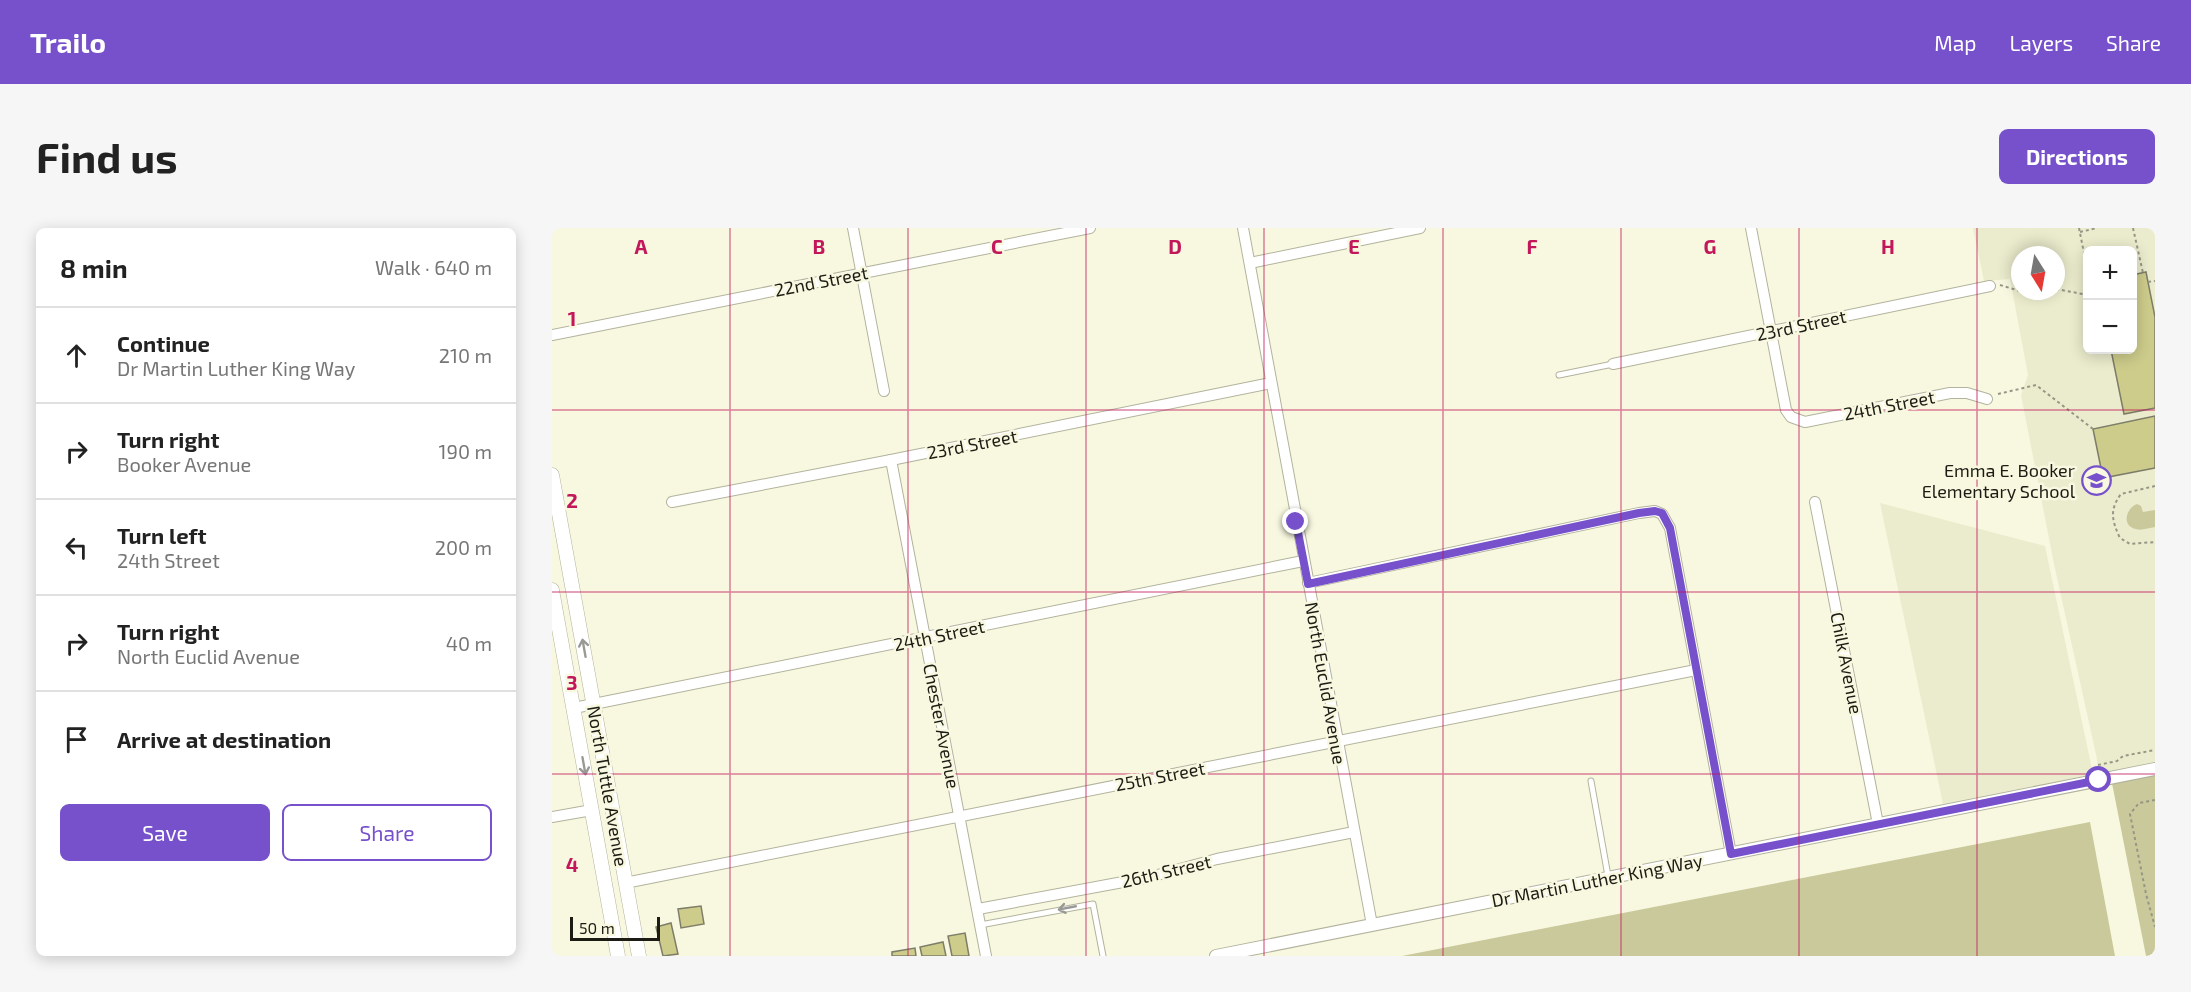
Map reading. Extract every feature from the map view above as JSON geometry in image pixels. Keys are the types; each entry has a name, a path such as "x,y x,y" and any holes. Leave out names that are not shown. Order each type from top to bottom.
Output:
{"main road":[{"name":"North Tuttle Avenue","path":"552,475 639,956"},
{"name":"North Tuttle Avenue","path":"552,591 618,956"}],"street":[{"path":"854,228 884,391"},
{"name":"22nd Street","path":"552,335 1090,228"},
{"name":"North Euclid Avenue","path":"1243,228 1372,925"},
{"path":"1250,263 1420,228"},
{"path":"1751,228 1771,331"},
{"name":"23rd Street","path":"1613,364 1990,286"},
{"name":"24th Street","path":"1771,331 1786,410 1791,417 1805,422 1950,393 1967,393 1987,399"},
{"name":"23rd Street","path":"672,502 1271,383"},
{"name":"Chester Avenue","path":"891,460 986,956"},
{"name":"Chilk Avenue","path":"1815,502 1878,824"},
{"path":"1308,584 1639,513 1655,511 1662,513 1670,528 1731,854"},
{"name":"24th Street","path":"574,708 594,706 1303,561"},
{"name":"25th Street","path":"625,883 1696,670"},
{"name":"Dr Martin Luther King Way","path":"1216,956 2155,769"},
{"path":"552,816 592,810"},
{"name":"26th Street","path":"978,909 1150,877 1217,859 1354,832"}],"lane":[{"path":"1559,375 1613,364"},
{"path":"1591,781 1608,878"},
{"path":"980,925 1093,904 1103,956"}],"path":[{"path":"2083,246 2080,230 2097,228"},
{"path":"2133,228 2144,273"},
{"path":"2148,282 2155,281"},
{"path":"2065,291 2083,294"},
{"path":"1987,399 2006,391 2036,385 2093,429"},
{"path":"2155,486 2121,494 2112,511 2112,519 2120,538 2130,544 2155,542"},
{"path":"2098,765 2117,761 2123,756 2155,750"},
{"path":"2155,800 2139,803 2130,814 2155,927"}],"shaded area":[{"name":"Emma E. Booker Elementary School","path":"1973,228 2155,228 2155,769 2099,780 2097,759 2054,564 2021,395 2028,375 2014,300 2065,300 2065,246 2011,246 2011,284 2010,279 1984,281"},
{"path":"1880,503 2045,546 2093,774 1943,804"},
{"path":"2137,504 2141,506 2143,512 2155,510 2155,527 2138,530 2128,524 2128,513"},
{"path":"2155,769 2155,956 2146,956 2111,778"},
{"path":"2090,822 2115,956 1402,956"}],"building":[{"path":"2146,272 2155,317 2155,408 2124,414 2112,354 2137,354 2137,274"},
{"path":"2155,416 2155,468 2103,478 2093,429"},
{"path":"701,906 704,924 681,928 678,909"},
{"path":"671,923 678,954 663,956 656,927"},
{"path":"965,933 969,956 952,956 948,936"},
{"path":"943,942 946,956 922,956 920,947"},
{"path":"915,948 916,956 892,956 892,952"}],"place":[{"name":"Emma E. Booker Elementary School","path":"2096,480"}],"route":[{"path":"1296,522 1308,584 1639,513 1655,511 1662,513 1670,528 1731,854 2099,780"}]}
